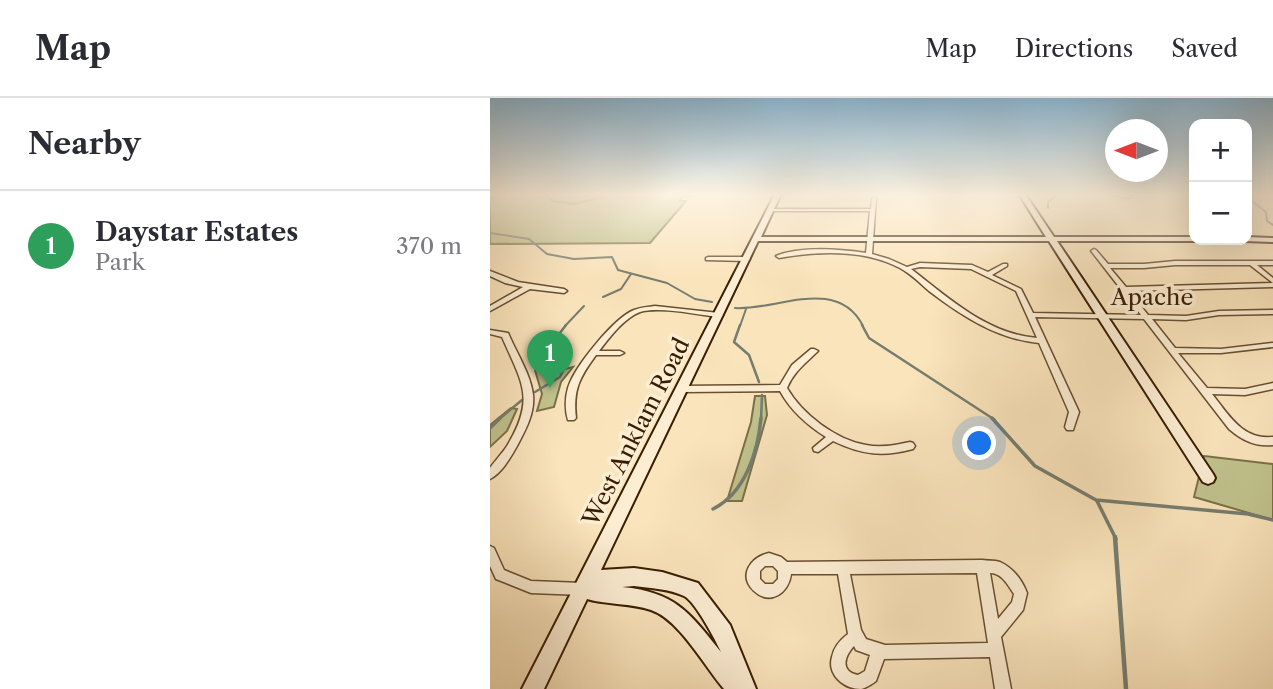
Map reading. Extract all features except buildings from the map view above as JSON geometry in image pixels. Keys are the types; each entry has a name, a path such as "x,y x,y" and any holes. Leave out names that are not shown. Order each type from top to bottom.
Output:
{"street":[{"name":"West Anklam Road","path":"533,689 765,222"},
{"path":"869,256 873,222"},
{"path":"1041,222 1208,478"},
{"path":"756,239 1189,239"},
{"path":"1252,240 1273,240"},
{"path":"1094,251 1175,350 1232,426 1246,439 1273,441"},
{"path":"779,256 796,252 869,256 905,269 932,290 999,332 1023,341 1041,341"},
{"path":"708,259 747,259"},
{"path":"1250,262 1273,283"},
{"path":"1106,266 1273,263"},
{"path":"905,269 920,265 962,265 989,274 1019,290 1074,412 1070,427"},
{"path":"989,274 1005,265"},
{"path":"490,273 502,281 528,287 564,290"},
{"path":"1125,289 1273,283"},
{"path":"490,309 528,287"},
{"path":"571,418 572,388 594,353 635,310 719,315"},
{"name":"Apache","path":"1031,315 1186,318 1226,313 1273,312"},
{"path":"490,332 505,335 529,399 521,430 499,468 490,473"},
{"path":"1175,350 1221,351 1273,345"},
{"path":"783,388 798,362 814,351"},
{"path":"594,353 620,353"},
{"path":"1206,391 1245,392 1273,386"},
{"path":"682,389 783,388"},
{"path":"783,388 792,405 833,436 862,449 892,450 910,446"},
{"path":"818,448 833,436"},
{"path":"490,552 500,575 531,587 582,589 596,594 635,596 660,603 676,614 738,689"},
{"path":"843,566 856,636 862,645 879,650 996,650"},
{"path":"982,566 1003,689"},
{"path":"785,568 996,566 1011,577 1021,593 1018,605 993,635"},
{"path":"582,589 601,579 634,577 692,589 723,632 745,689"},
{"path":"856,636 846,643 839,655 839,669 847,680 859,683 870,676 879,650"}],"green space":[{"path":"490,222 668,222 650,243 490,244"},
{"path":"548,359 557,371 573,367 561,382 554,407 537,411 542,394 535,370"},
{"path":"755,396 765,396 767,415 742,501 727,501 751,422"},
{"path":"511,408 517,409 507,431 490,447 490,425"},
{"path":"1204,456 1273,464 1273,520 1194,497"}],"waterway":[{"path":"1268,222 1273,225"},
{"path":"490,233 529,239 547,254 574,259 612,257 618,270 667,283 695,299 712,302"},
{"path":"603,297 621,289 631,274"},
{"path":"735,308 822,299 838,302 852,311 863,326"},
{"path":"565,326 584,306"},
{"path":"740,326 746,309"},
{"path":"535,392 560,377 563,371 540,359 566,325"},
{"path":"740,325 734,342 749,355 759,382"},
{"path":"862,325 869,338 992,418"},
{"path":"761,420 762,395"},
{"path":"498,420 522,400"},
{"path":"713,509 734,493 748,470 757,444 761,418"},
{"path":"992,418 1035,466 1096,500 1248,514 1273,520"},
{"path":"490,428 498,420"},
{"path":"1097,501 1115,537"},
{"path":"1115,537 1126,689"}],"place":[{"name":"Daystar Estates","path":"550,388"}]}
